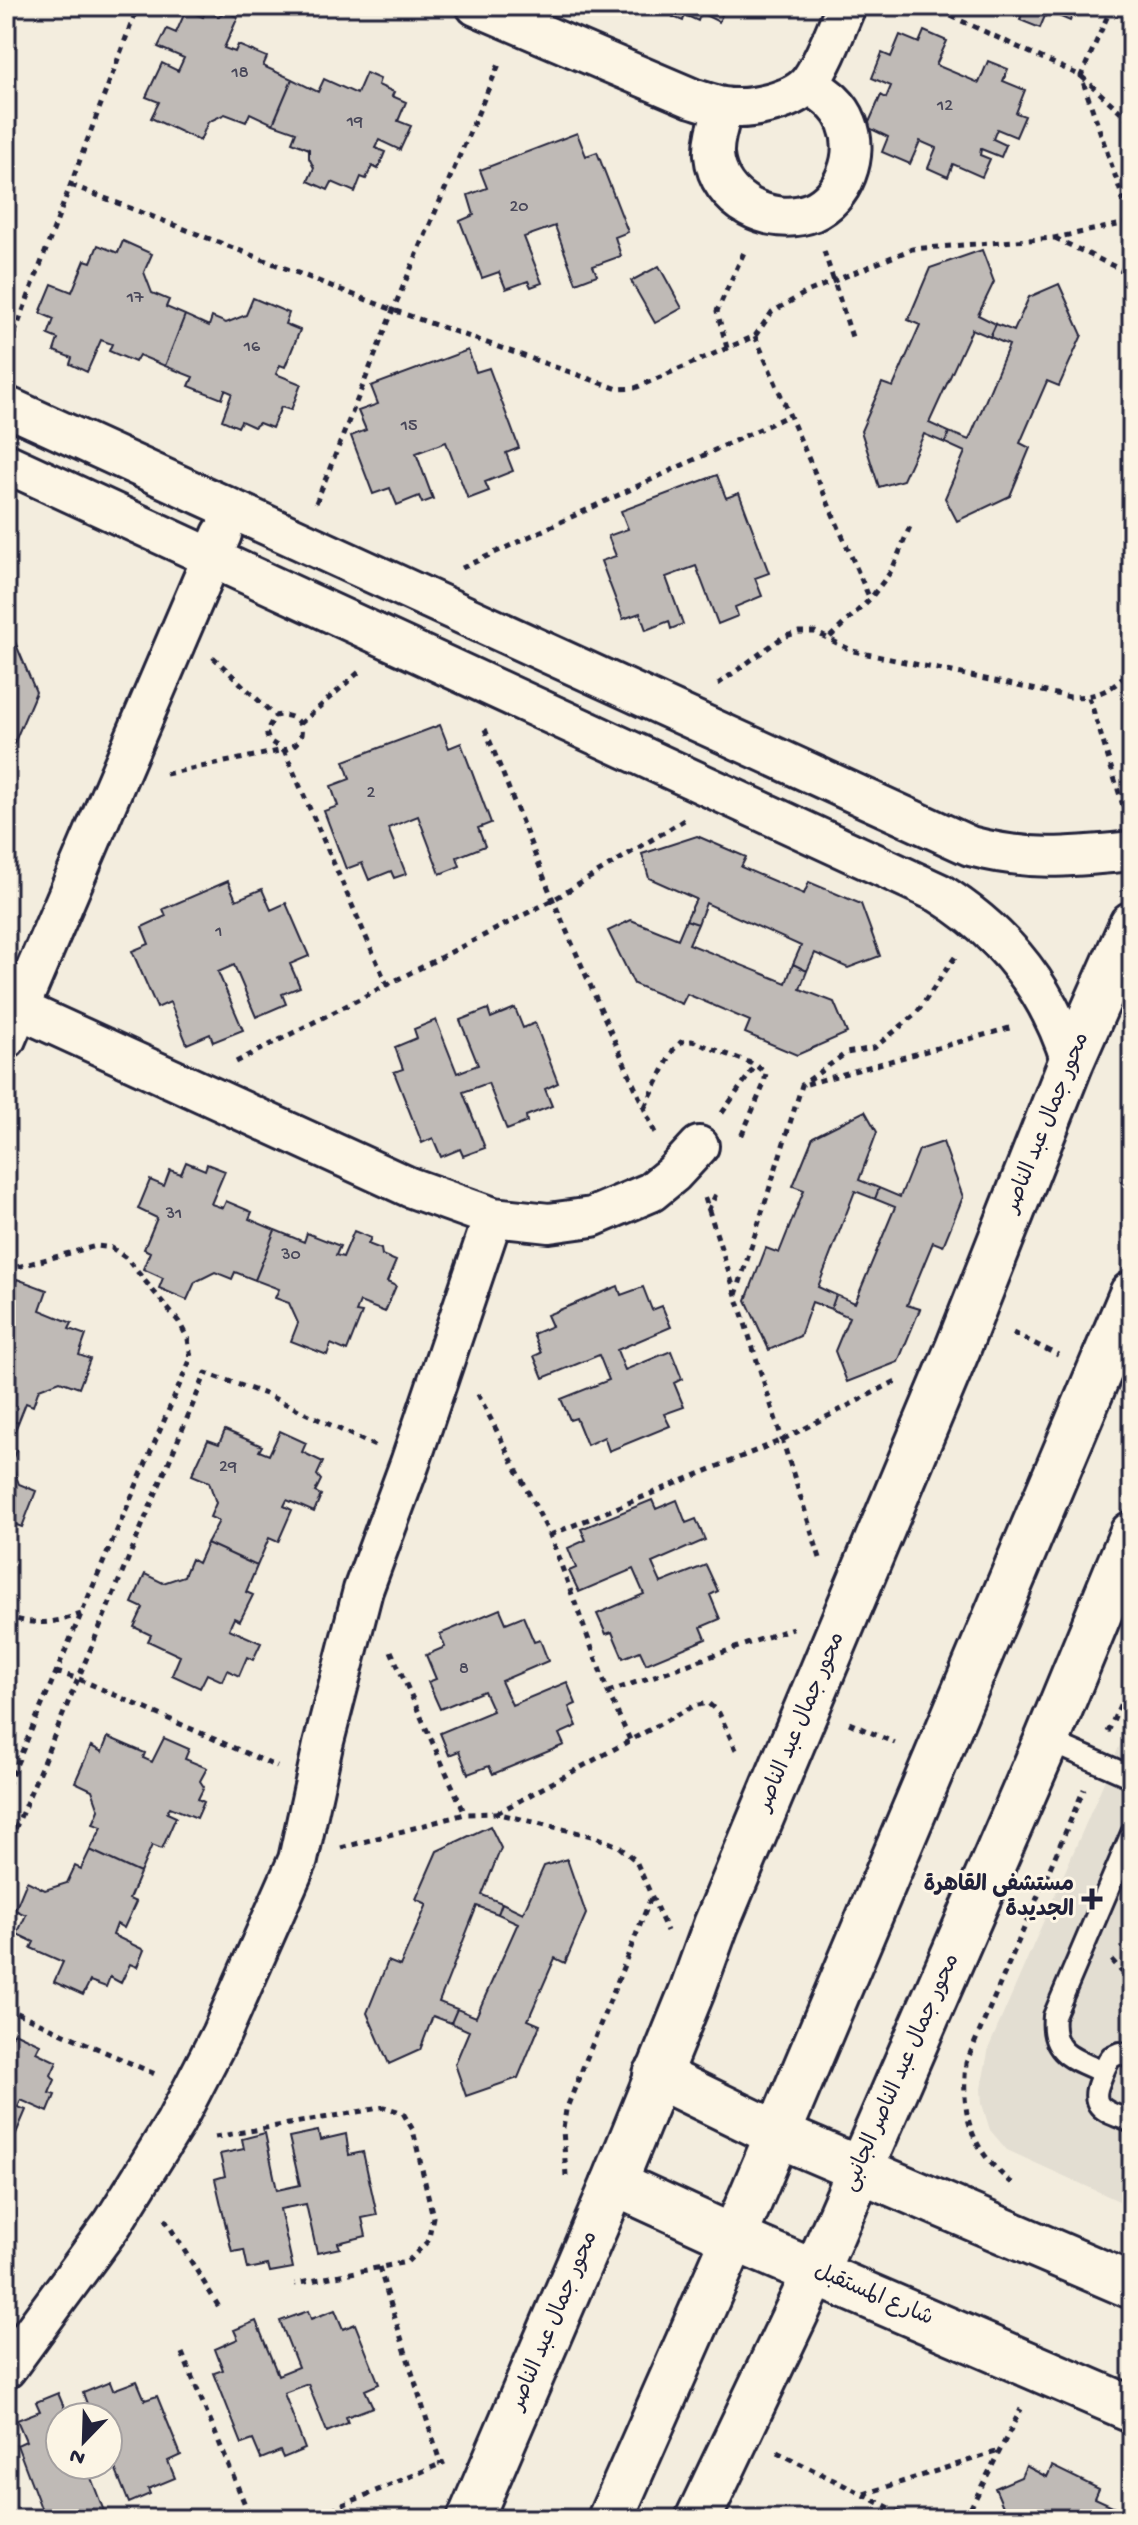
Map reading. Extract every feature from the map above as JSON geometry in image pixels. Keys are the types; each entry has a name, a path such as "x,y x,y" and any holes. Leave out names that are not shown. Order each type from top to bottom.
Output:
{"main road":[{"name":"محور جمال عبد الناصر","path":"470,2519 614,2183 716,1925 809,1705 844,1608 964,1331 1071,1062 1132,924"},
{"path":"610,2519 734,2238 1132,1294"},
{"name":"محور جمال عبد الناصر الجانبى","path":"698,2519 816,2271 1047,1740 1132,1534"},
{"path":"656,2075 777,2134 1132,2286"},
{"name":"شارع المستقبل","path":"614,2183 734,2238 1132,2409"}],"street":[{"path":"476,6 692,98 724,107 756,106 785,99 809,84 846,6"},
{"path":"724,107 716,131 714,157 722,182 739,201 762,214 787,217 813,211 834,195 848,174 852,148 847,123 833,100 809,84"},
{"path":"6,406 970,846 1031,858 1130,836"},
{"path":"6,463 939,893 980,921 1020,961 1054,1016 1071,1062"},
{"path":"234,510 181,627 117,784 10,1017 186,1087 409,1187 493,1217 549,1223 592,1217 651,1192 688,1158"},
{"path":"6,2369 79,2273 162,2146 193,2091 298,1860 363,1590 410,1463 493,1217"}],"lane":[{"path":"1047,1740 1132,1777"},
{"path":"1103,2072 1067,2056 1059,2047 1054,2038 1054,2016 1132,1833"},
{"path":"1132,2057 1120,2053 1111,2057 1095,2092 1098,2105 1132,2122"}],"path":[{"path":"6,356 138,6"},
{"path":"929,6 1081,76 1132,122"},
{"path":"71,185 393,310 618,389 635,388 755,336 772,312 832,282 912,249 1054,238 1132,222 1081,76 1112,6"},
{"path":"301,541 393,310 516,24"},
{"path":"813,211 832,282 852,337"},
{"path":"727,348 718,319 719,304 762,214"},
{"path":"1054,238 1132,275"},
{"path":"755,336 870,599"},
{"path":"411,592 790,415"},
{"path":"830,637 870,599 892,570 911,524"},
{"path":"117,784 284,750 299,741 300,724 293,717 275,716 181,627"},
{"path":"679,713 783,637 799,632 815,632 830,637 853,651 1070,697 1089,697 1107,692 1122,681 1132,667"},
{"path":"300,724 394,641"},
{"path":"462,672 553,900 645,1108 688,1158 782,1440 844,1608 608,1692"},
{"path":"1089,697 1130,836"},
{"path":"275,716 266,732 269,741 284,750 388,987"},
{"path":"186,1087 388,987 553,900 726,794"},
{"path":"736,1296 802,1085 846,1053 874,1048 916,1014 980,921"},
{"path":"802,1085 1054,1016"},
{"path":"645,1108 673,1050 681,1042 692,1041 756,1065 766,1073 739,1140"},
{"path":"688,1158 756,1065"},
{"path":"708,1211 721,1182"},
{"path":"6,1270 96,1246 112,1248 126,1258 179,1322 188,1339 191,1358 6,1789"},
{"path":"550,1535 782,1440 964,1331 1098,1375"},
{"path":"452,1342 550,1535 608,1692 630,1740"},
{"path":"6,1851 206,1373 265,1394 410,1463"},
{"path":"363,1590 465,1814"},
{"path":"6,1615 33,1623 58,1622 81,1614"},
{"path":"56,1672 79,1679 314,1784"},
{"path":"496,1813 693,1706 708,1703 719,1713 764,1813"},
{"path":"809,1705 936,1761"},
{"path":"298,1860 465,1814 496,1813 596,1837 618,1846 636,1861 692,1991"},
{"path":"566,2183 563,2129 566,2110 652,1895"},
{"path":"6,2008 193,2091"},
{"path":"162,2146 385,2107 403,2113 413,2130 433,2217 428,2241 407,2262 295,2284"},
{"path":"142,2180 219,2307"},
{"path":"379,2267 441,2465"},
{"path":"182,2353 251,2519"},
{"path":"965,2519 1041,2369"},
{"path":"309,2519 441,2465 510,2425"},
{"path":"738,2433 912,2519"},
{"path":"863,2495 999,2451"}],"shaded area":[{"name":"مستشفى القاهرة الجديدة","path":"1132,1717 1132,2207 1007,2150 990,2130 981,2089 989,2047"}],"building":[{"path":"678,6 726,6 719,22 701,13 698,21 685,15 683,21 673,17"},
{"path":"1025,6 1076,6 1070,21 1047,11 1040,28 1020,20"},
{"path":"186,10 203,17 206,11 218,16 226,12 238,17 224,48 235,52 238,45 267,57 263,66 292,79 273,124 250,113 246,122 225,114 208,122 200,141 151,118 159,102 146,97 162,63 178,71 184,58 158,47 167,29 176,33"},
{"path":"924,31 947,41 936,65 979,83 988,61 1008,69 1003,81 1025,90 1016,113 1025,116 1016,137 997,129 993,139 1006,145 1001,157 981,149 980,155 990,159 982,177 953,164 948,177 928,168 936,148 920,141 910,164 882,152 888,137 867,127 881,95 886,98 891,86 872,78 882,53 891,57 900,35 919,43"},
{"path":"366,73 380,79 378,85 394,92 392,96 406,102 398,121 411,126 400,150 379,140 375,148 385,152 378,169 372,166 366,179 361,177 355,192 332,182 328,190 308,181 314,168 309,149 292,142 296,132 273,124 292,79 318,92 324,79 357,94"},
{"path":"577,133 586,156 597,152 628,232 615,237 621,256 593,266 597,275 576,283 555,226 524,237 542,283 531,287 528,281 506,289 499,272 482,278 460,221 474,215 468,195 487,188 480,170"},
{"path":"123,241 152,254 144,272 152,293 169,300 166,307 185,315 165,366 139,355 135,362 109,351 112,344 101,340 87,372 70,364 72,358 54,351 58,339 48,335 54,319 40,313 52,284 72,292 85,260 91,262 98,245 118,253"},
{"path":"982,250 994,282 978,315 996,324 990,337 972,329 929,423 949,432 945,443 924,434 903,480 879,487 861,431 882,383 893,387 920,325 908,320 930,268"},
{"path":"659,266 682,308 655,323 631,281"},
{"path":"1059,284 1082,335 1059,386 1047,381 1020,443 1030,448 1010,496 957,521 945,498 965,452 945,443 949,432 969,440 1009,345 990,337 996,324 1014,331 1029,297"},
{"path":"253,298 289,313 285,324 300,330 285,367 280,365 276,374 301,384 291,410 281,407 272,428 259,423 254,427 241,421 238,427 222,420 232,393 225,390 222,399 189,386 193,377 165,366 185,315 209,326 212,317 226,323 246,315"},
{"path":"468,350 476,372 489,368 519,448 506,453 513,471 485,482 489,491 468,499 446,442 416,453 433,499 422,503 419,496 397,505 390,488 373,494 351,436 366,430 358,411 378,404 371,386"},
{"path":"717,475 726,498 739,493 769,573 755,578 762,596 735,607 738,616 718,624 696,566 666,577 683,624 671,629 669,621 646,630 640,613 623,619 601,561 616,556 608,536 628,529 621,511"},
{"path":"15,642 36,692 6,762 6,646"},
{"path":"440,725 449,748 461,743 491,823 478,828 485,846 457,857 460,866 440,874 418,816 388,828 406,874 394,878 391,871 369,880 362,863 346,869 324,811 338,806 331,786 350,779 344,761"},
{"path":"697,836 746,857 741,867 804,894 809,882 861,904 880,956 848,968 815,953 807,971 793,964 801,946 706,903 698,924 686,920 696,899 649,878 642,854"},
{"path":"228,881 236,900 262,889 271,910 286,903 309,956 290,964 300,987 282,994 286,1004 256,1017 234,965 218,972 243,1030 213,1042 210,1034 187,1044 170,1002 157,1008 132,951 149,944 142,927 166,916 163,909"},
{"path":"631,920 678,939 686,920 698,924 689,944 786,983 793,964 807,971 800,989 834,1002 847,1033 797,1055 745,1033 750,1021 687,994 682,1004 634,984 608,931"},
{"path":"515,1008 523,1028 535,1023 558,1083 545,1089 552,1106 526,1116 527,1122 507,1130 488,1083 463,1092 485,1148 463,1156 460,1149 441,1157 433,1138 422,1143 394,1072 403,1069 395,1047 417,1038 414,1029 436,1020 457,1073 478,1065 460,1020 488,1009 491,1018"},
{"path":"865,1111 877,1132 859,1180 879,1188 875,1199 855,1191 818,1287 836,1295 831,1309 812,1302 800,1336 769,1350 746,1300 766,1248 779,1253 804,1190 793,1186 813,1137"},
{"path":"943,1142 963,1197 943,1246 933,1242 907,1305 920,1309 898,1362 847,1382 835,1351 849,1317 831,1309 836,1295 855,1303 895,1207 875,1199 879,1188 900,1197 919,1150"},
{"path":"186,1162 205,1170 207,1164 225,1171 211,1204 223,1208 226,1201 252,1212 249,1219 275,1230 255,1280 235,1272 232,1279 215,1272 195,1282 187,1300 159,1288 163,1278 143,1269 150,1252 144,1249 157,1218 138,1209 150,1180 164,1186 170,1170 181,1174"},
{"path":"275,1230 304,1242 307,1233 340,1246 336,1255 343,1257 354,1231 371,1238 368,1244 381,1249 382,1255 396,1261 387,1282 396,1286 385,1312 360,1302 356,1312 362,1313 347,1351 331,1344 327,1355 291,1341 298,1323 289,1303 275,1298 279,1289 255,1280"},
{"path":"17,1279 47,1290 40,1310 72,1323 69,1329 86,1335 79,1355 90,1359 79,1388 60,1381 39,1389 33,1406 26,1403 18,1423 6,1418 6,1290 12,1293"},
{"path":"618,1286 621,1295 643,1287 652,1310 662,1306 671,1327 617,1350 625,1370 671,1351 682,1379 674,1383 684,1407 664,1414 670,1426 609,1451 604,1437 587,1445 576,1418 570,1420 561,1399 609,1380 599,1355 543,1378 534,1356 541,1353 533,1334 552,1326 547,1315"},
{"path":"6,1418 18,1423 8,1446 16,1450 11,1463 19,1484 36,1491 22,1527 11,1523 6,1536"},
{"path":"225,1430 262,1446 259,1451 269,1455 280,1431 306,1443 302,1452 323,1462 317,1475 321,1480 315,1492 321,1495 314,1512 287,1500 284,1506 292,1510 278,1542 269,1538 257,1566 207,1543 219,1521 210,1517 216,1503 209,1482 192,1475 208,1440 219,1444"},
{"path":"652,1500 656,1509 677,1500 686,1523 696,1519 705,1540 652,1563 661,1583 706,1565 718,1591 710,1595 720,1619 701,1627 706,1639 646,1664 640,1651 623,1658 612,1632 606,1634 597,1614 644,1594 633,1569 579,1592 569,1571 576,1568 568,1548 586,1540 581,1529"},
{"path":"207,1543 257,1566 246,1592 253,1595 240,1621 234,1618 229,1629 261,1643 253,1660 247,1657 239,1676 227,1670 222,1681 207,1674 200,1688 172,1675 180,1656 148,1641 151,1635 134,1627 143,1608 132,1603 145,1574 163,1583 184,1576 191,1559 198,1563"},
{"path":"500,1609 506,1623 523,1616 534,1642 540,1640 548,1661 501,1681 512,1705 567,1682 576,1704 569,1707 577,1726 559,1734 564,1745 493,1774 489,1766 468,1774 459,1751 449,1755 440,1733 493,1711 484,1691 440,1709 428,1682 436,1679 426,1655 445,1647 440,1634"},
{"path":"108,1737 145,1753 143,1758 152,1762 164,1738 189,1749 185,1759 207,1768 200,1781 204,1787 198,1799 204,1802 197,1818 170,1807 167,1813 176,1817 162,1849 152,1845 140,1873 90,1850 102,1827 93,1824 99,1810 92,1790 75,1782 91,1746 102,1752"},
{"path":"490,1826 501,1848 482,1895 502,1903 498,1914 477,1906 439,2002 457,2009 451,2023 433,2016 420,2050 389,2064 367,2013 388,1961 400,1966 427,1904 416,1899 437,1851"},
{"path":"90,1850 140,1873 129,1899 136,1902 124,1928 117,1924 113,1935 144,1950 137,1967 130,1964 121,1983 110,1977 106,1987 90,1981 83,1995 54,1982 63,1962 31,1948 34,1942 17,1934 26,1915 15,1910 27,1881 45,1890 67,1883 75,1866 81,1869"},
{"path":"567,1859 586,1914 565,1963 555,1958 528,2020 540,2025 518,2078 466,2096 455,2064 469,2031 451,2023 457,2009 476,2017 518,1923 498,1914 502,1903 523,1913 544,1866"},
{"path":"14,2032 40,2044 36,2052 57,2062 51,2075 55,2080 49,2093 55,2095 48,2112 21,2100 18,2107 26,2110 12,2143 6,2140 6,2050"},
{"path":"318,2131 320,2140 346,2134 349,2155 363,2152 377,2215 362,2218 366,2236 338,2243 340,2248 317,2253 306,2204 280,2209 293,2268 270,2272 268,2265 248,2269 244,2250 232,2252 215,2179 225,2176 220,2154 244,2149 242,2139 265,2133 277,2190 300,2185 289,2137"},
{"path":"335,2310 343,2329 355,2324 379,2384 365,2390 373,2407 346,2417 348,2423 327,2432 308,2384 284,2393 305,2449 283,2458 280,2451 261,2459 253,2440 242,2444 214,2373 223,2370 215,2349 238,2339 234,2330 256,2321 278,2375 298,2367 280,2321 308,2311 311,2319"},
{"path":"137,2381 145,2400 157,2396 181,2455 168,2461 175,2478 148,2489 150,2494 129,2503 120,2481 124,2481 124,2401 86,2401 83,2393 110,2382 113,2390"},
{"path":"58,2393 61,2401 44,2401 44,2481 92,2481 107,2519 59,2519 55,2511 44,2516 17,2445 26,2441 17,2420 40,2411 36,2402"},
{"path":"1026,2466 1047,2477 1052,2466 1099,2489 1095,2498 1132,2515 1132,2519 1027,2519 1004,2509 995,2488 1021,2477"}],"place":[{"name":"مستشفى القاهرة الجديدة","path":"1092,1899"}]}
